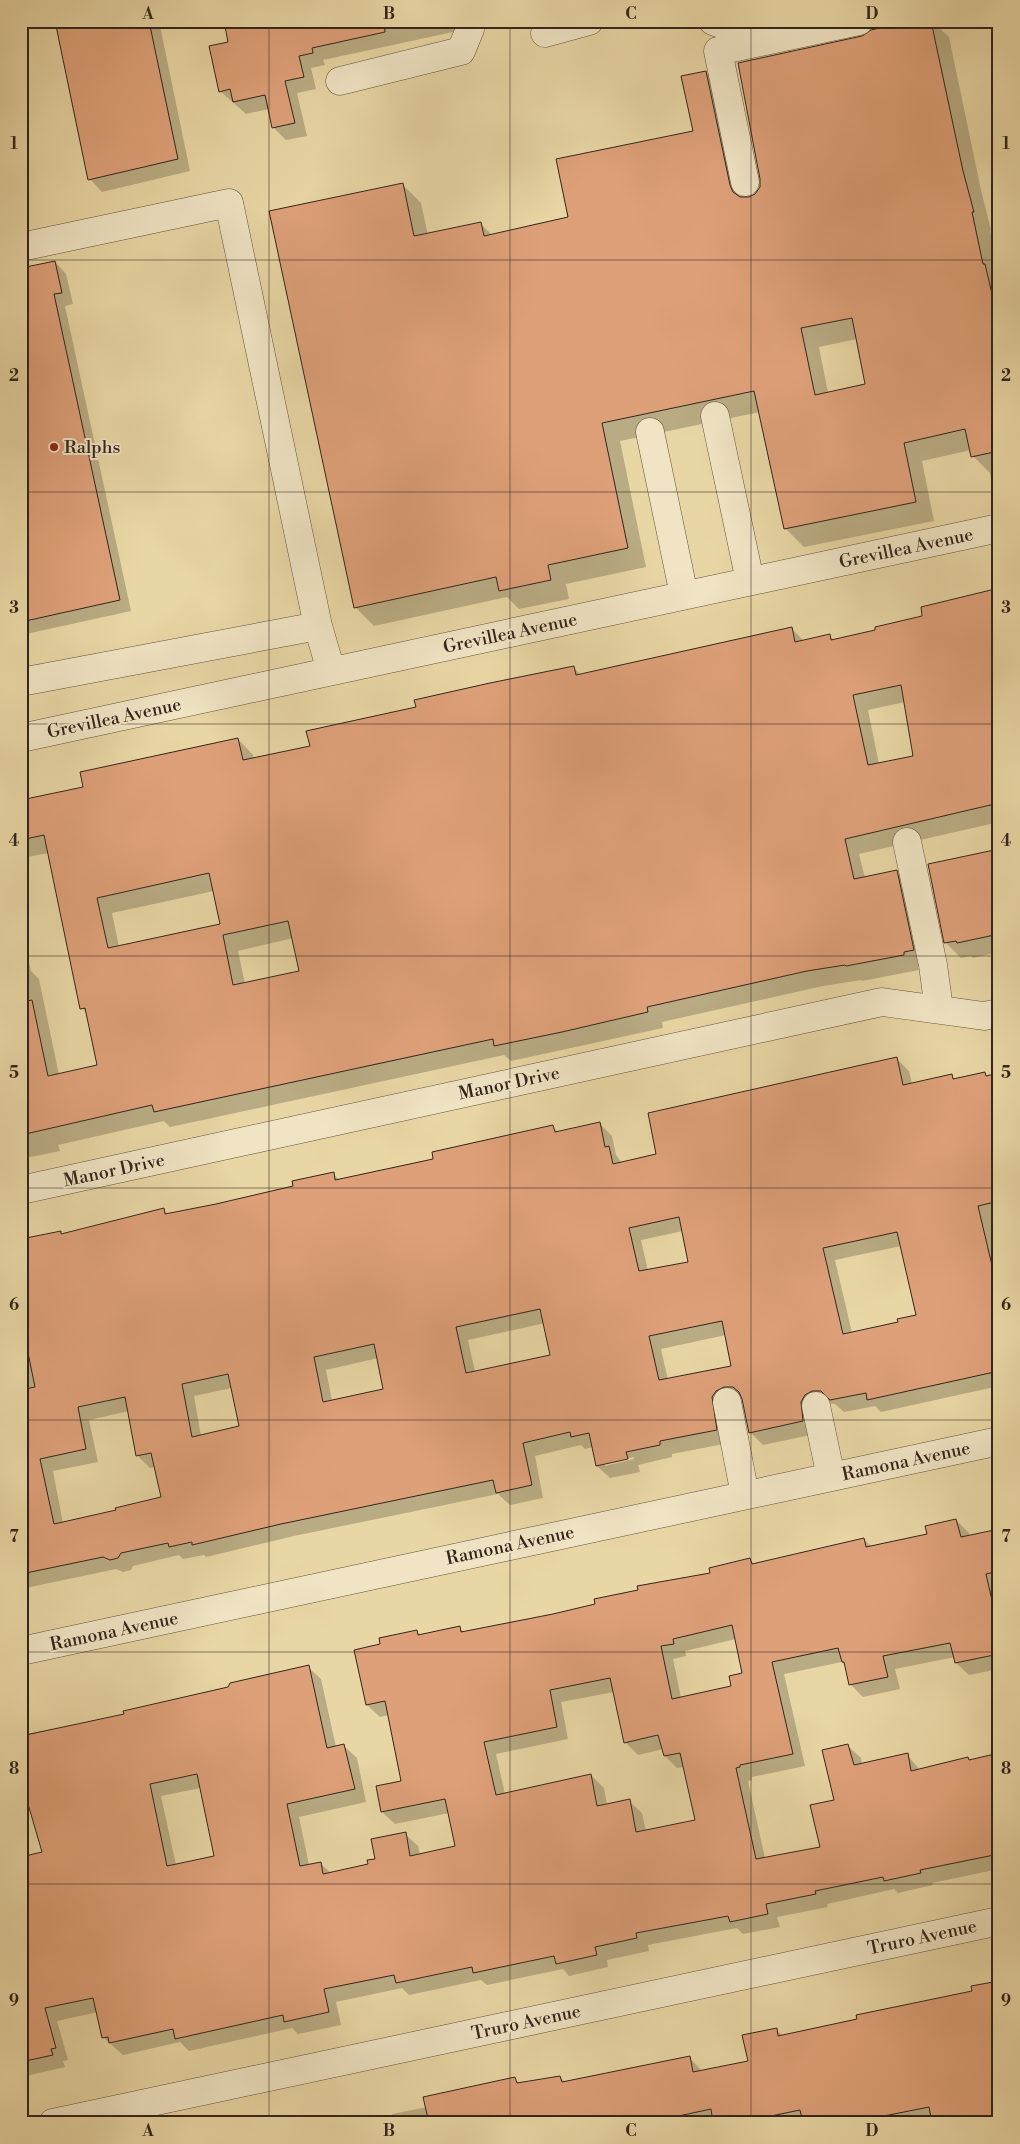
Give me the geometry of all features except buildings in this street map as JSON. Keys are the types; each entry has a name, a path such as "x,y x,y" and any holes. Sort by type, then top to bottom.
{"street":[{"path":"340,82 461,51 470,29 469,21"},
{"path":"545,33 589,21"},
{"path":"713,21 730,27 758,21"},
{"path":"745,182 718,51 859,21"},
{"path":"21,247 229,203 318,626 331,671"},
{"path":"715,416 750,581"},
{"path":"650,432 684,595"},
{"name":"Grevillea Avenue","path":"21,738 999,528"},
{"path":"21,682 318,626"},
{"path":"907,842 933,965 939,1009"},
{"name":"Manor Drive","path":"21,1190 882,1002 984,1016 999,1013"},
{"path":"727,1402 746,1495"},
{"path":"816,1406 831,1477"},
{"name":"Ramona Avenue","path":"21,1651 999,1441"},
{"name":"Truro Avenue","path":"54,2123 999,1921"}],"place":[{"name":"Ralphs","path":"54,447"}]}
